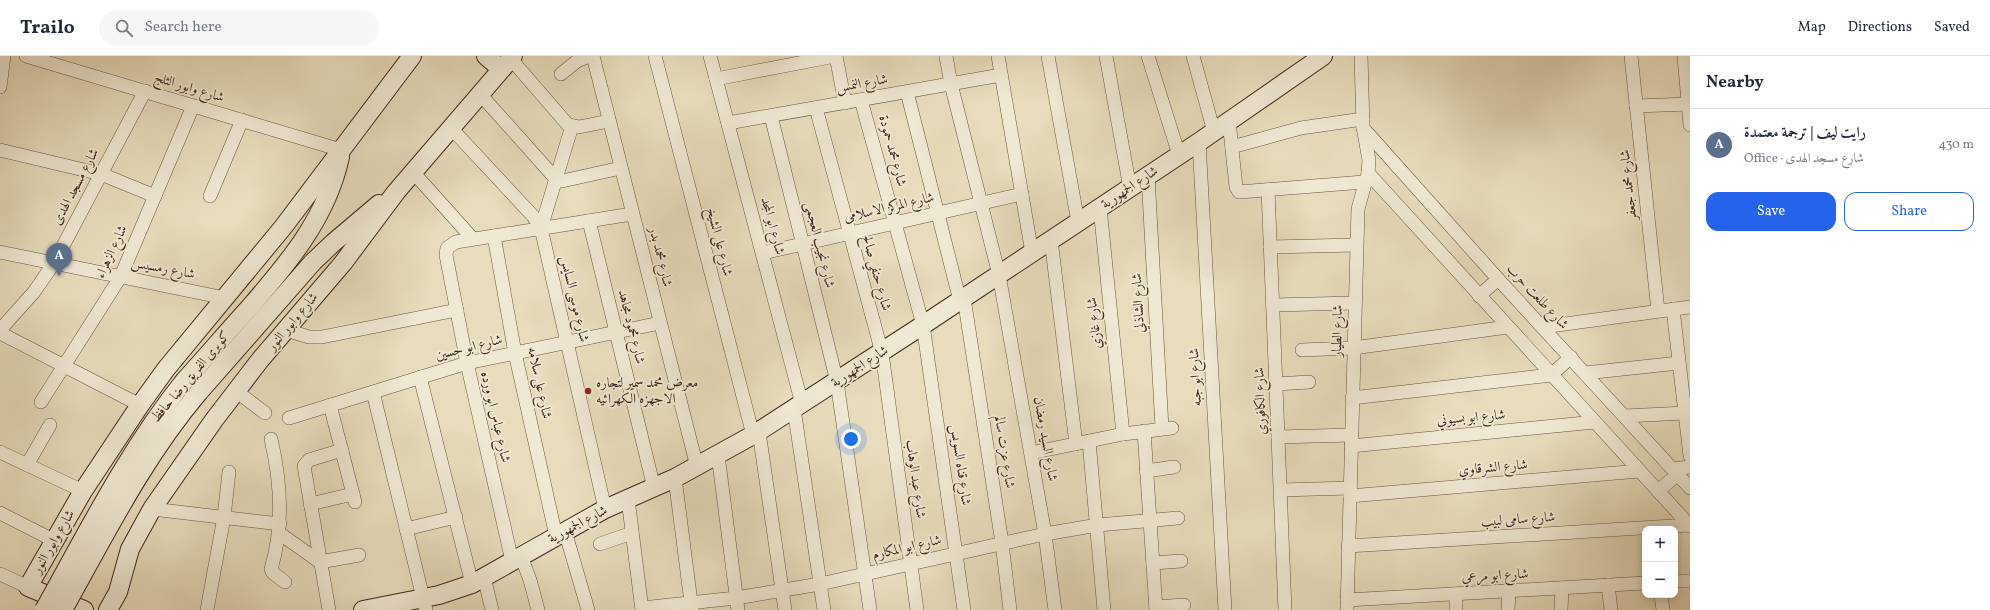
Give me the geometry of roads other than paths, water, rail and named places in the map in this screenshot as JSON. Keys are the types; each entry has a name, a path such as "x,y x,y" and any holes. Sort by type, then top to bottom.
{"street":[{"path":"0,87 4,56"},
{"name":"شارع وابور الثلج","path":"26,56 341,150"},
{"name":"شارع وابور النور","path":"28,587 83,491 140,405 171,364 284,226 412,56"},
{"path":"486,56 508,61 563,119 572,126 579,127 609,121"},
{"path":"561,74 577,61 591,56"},
{"name":"شارع محمد بدر","path":"591,56 697,467"},
{"name":"شارع على الشيخ","path":"655,56 756,434 785,610"},
{"name":"شارع ابو المجد","path":"710,56 763,253 798,407 824,610"},
{"path":"716,79 835,56 845,103"},
{"name":"شارع السيد رمضان","path":"946,56 951,84 999,275 1045,534 1055,610"},
{"path":"998,56 1032,253"},
{"path":"1048,56 1078,222"},
{"path":"1106,56 1130,188"},
{"path":"1148,56 1179,155"},
{"path":"1193,56 1214,132"},
{"name":"شارع الجمهورية","path":"362,610 425,604 478,581 560,533 697,467 756,434 923,326 1214,132 1323,56"},
{"name":"شارع الطيار","path":"1347,605 1356,245 1358,209 1366,178 1369,154 1363,123 1360,56"},
{"name":"شارع محمد جعفر","path":"1631,56 1658,311"},
{"path":"1684,56 1690,124"},
{"name":"شارع وابور النور","path":"108,610 118,592 130,549 152,509 193,449 236,391 343,263 396,192 508,61"},
{"name":"شارع النمس","path":"728,123 1002,75"},
{"name":"شارع مسجد الهدى","path":"0,332 23,306 54,262 145,92"},
{"name":"شارع عزت سالم","path":"907,92 938,214 962,300 1002,542 1010,610"},
{"path":"480,94 556,179 562,181 621,168"},
{"name":"شارع محمد حمودة","path":"862,100 923,326"},
{"path":"1636,106 1689,104"},
{"name":"شارع الزهراء","path":"41,402 121,276 193,106"},
{"name":"شارع حنفي صالح","path":"816,108 882,353"},
{"name":"شارع نجيب العجمى","path":"771,116 837,382 870,610"},
{"path":"210,196 242,120"},
{"path":"1229,121 1236,189 1241,192 1366,178 1480,296 1690,525"},
{"path":"1232,147 1308,126 1363,123"},
{"name":"شارع طلعت حرب","path":"1363,123 1498,279 1690,488"},
{"path":"541,228 572,126"},
{"name":"شارع موسى السايس","path":"451,128 533,216 541,228 605,510"},
{"name":"شارع ابو جبه","path":"1199,142 1225,610"},
{"path":"0,150 101,174 155,196"},
{"name":"كوبرى الفريق رضا حافظ","path":"44,610 126,463 154,420 185,380 282,269 314,225 326,201 336,175 341,150"},
{"path":"413,172 473,239 632,214"},
{"name":"شارع الشاذلي","path":"1144,431 1167,428 1148,176"},
{"name":"شارع الكافوري","path":"1268,190 1285,610"},
{"name":"كوبرى الفريق رضا حافظ","path":"62,610 143,467 168,431 199,392 313,262 353,225 396,192"},
{"name":"شارع المركز الاسلامى","path":"763,253 1022,194"},
{"name":"شارع غازي","path":"1100,208 1123,434"},
{"name":"شارع محمود مجاهد","path":"589,221 654,488"},
{"name":"شارع على سلامه","path":"494,236 516,353 560,533 588,610"},
{"name":"شارع عباس ابو ورده","path":"473,239 452,243 447,248 446,255 466,363 517,559 530,580 538,610"},
{"path":"1051,240 1076,444"},
{"path":"1270,247 1356,245"},
{"name":"شارع رمسيس","path":"0,252 226,298"},
{"path":"1480,296 1498,279"},
{"path":"1273,305 1354,303"},
{"path":"1543,327 1690,307"},
{"path":"1673,309 1690,456"},
{"path":"286,330 309,337 322,337 457,310"},
{"name":"شارع ابو حسين","path":"289,418 466,363 660,323"},
{"name":"شارع قناه السويس","path":"923,326 957,553 964,610"},
{"path":"1302,350 1353,348 1508,327"},
{"path":"0,332 140,405"},
{"name":"شارع عبد الوهاب","path":"882,353 917,610"},
{"path":"1352,398 1551,375 1571,357"},
{"path":"1585,373 1679,363"},
{"path":"420,377 456,517 478,581 492,610"},
{"path":"1276,384 1309,382"},
{"path":"236,391 265,413"},
{"path":"374,392 425,604"},
{"path":"310,504 354,498 330,405"},
{"path":"1625,416 1685,413"},
{"name":"شارع ابو بسيوني","path":"1278,437 1351,441 1595,422"},
{"path":"27,465 50,425"},
{"path":"1031,453 1144,431 1156,609 1184,605"},
{"path":"271,439 279,481 279,528 271,569 273,573 285,582"},
{"path":"1089,441 1098,526 1104,610"},
{"path":"329,610 304,468 309,460 342,450"},
{"path":"0,452 83,491"},
{"path":"718,455 737,604"},
{"path":"1146,471 1174,467"},
{"path":"1658,491 1675,472 1690,467"},
{"name":"شارع الشرقاوي","path":"1281,490 1350,492 1640,471"},
{"path":"207,610 224,517 229,472"},
{"path":"675,478 691,607"},
{"path":"628,500 642,609"},
{"path":"152,509 224,517 279,528 320,562 359,555"},
{"path":"0,513 55,541"},
{"path":"406,529 456,517"},
{"name":"شارع ابو المكارم","path":"642,609 737,604 782,591 910,564 1002,542 1098,526 1178,518"},
{"name":"شارع سامى لبيب","path":"1348,546 1690,525"},
{"path":"600,544 632,533"},
{"path":"1153,563 1181,561"},
{"path":"0,574 84,610"},
{"path":"1678,581 1690,581"},
{"name":"شارع ابو مرعي","path":"1347,605 1401,603 1456,594 1642,583"},
{"path":"1608,585 1611,610"},
{"path":"1561,610 1562,588"},
{"path":"1508,610 1509,591"},
{"path":"1456,594 1456,610"},
{"path":"1661,598 1663,610"}],"place":[{"name":"رايت ليف | ترجمة معتمدة","path":"59,276"},
{"name":"معرض محمد سمير لتجاره الاجهزه الكهرائيه","path":"588,391"}]}
